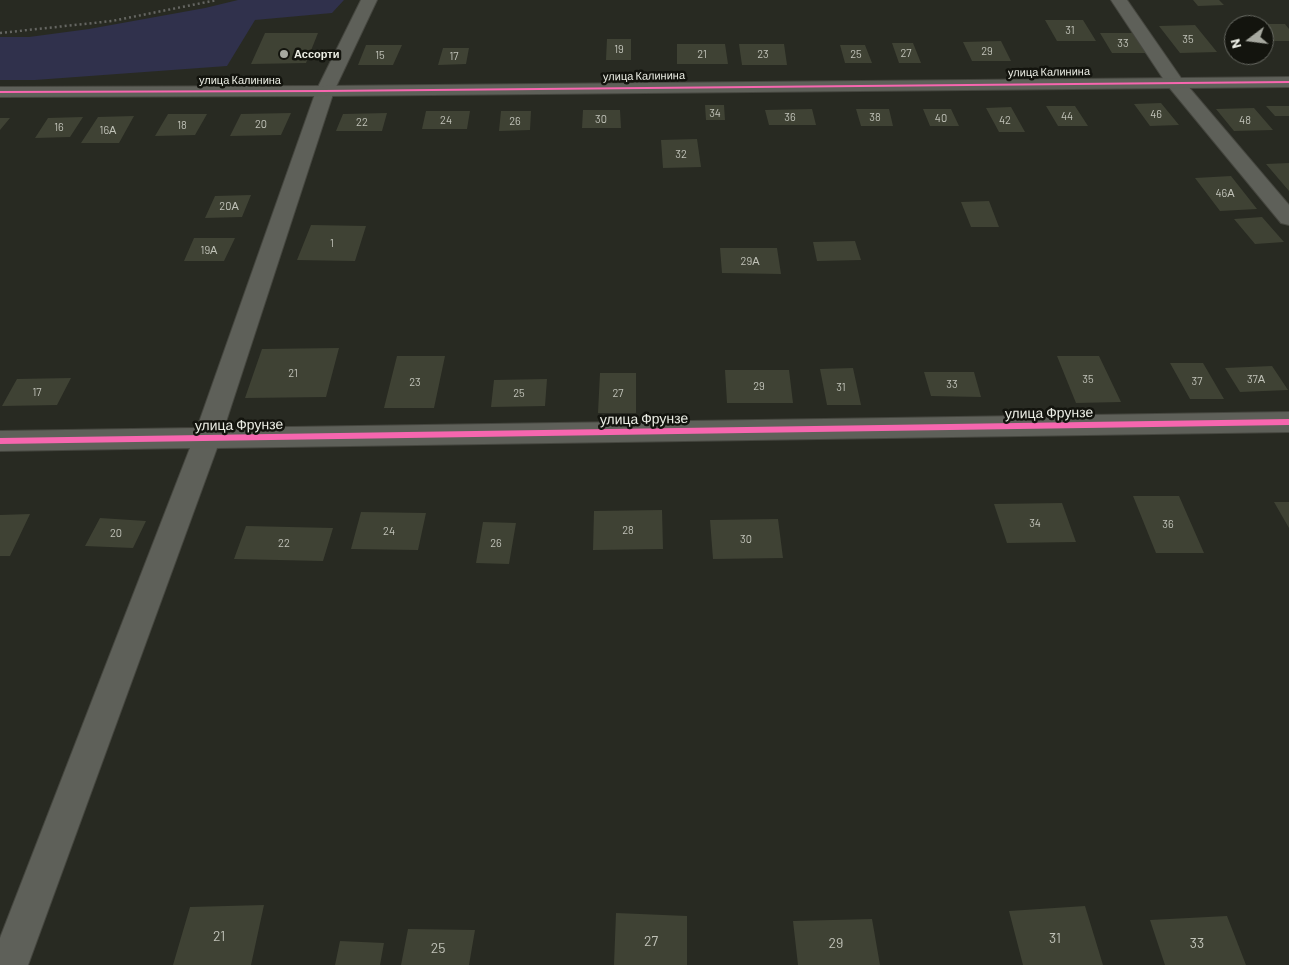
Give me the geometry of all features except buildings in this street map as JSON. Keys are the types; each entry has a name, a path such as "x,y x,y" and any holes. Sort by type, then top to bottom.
{"street":[{"path":"9,965 207,438 325,91 369,0"},
{"path":"1119,0 1174,82 1289,218"},
{"name":"улица Калинина","path":"0,92 325,91 1289,82"},
{"name":"улица Фрунзе","path":"0,440 1289,422"}],"shaded area":[{"path":"238,0 344,0 332,13 255,20 227,66 35,80 0,80 0,37 29,37 89,29 205,8"}],"railway":[{"path":"0,33 112,21 217,0"}],"cycle path":[{"path":"0,92 325,91 1289,82"},
{"path":"0,441 1289,422"}],"place":[{"name":"Ассорти","path":"284,54"}]}
